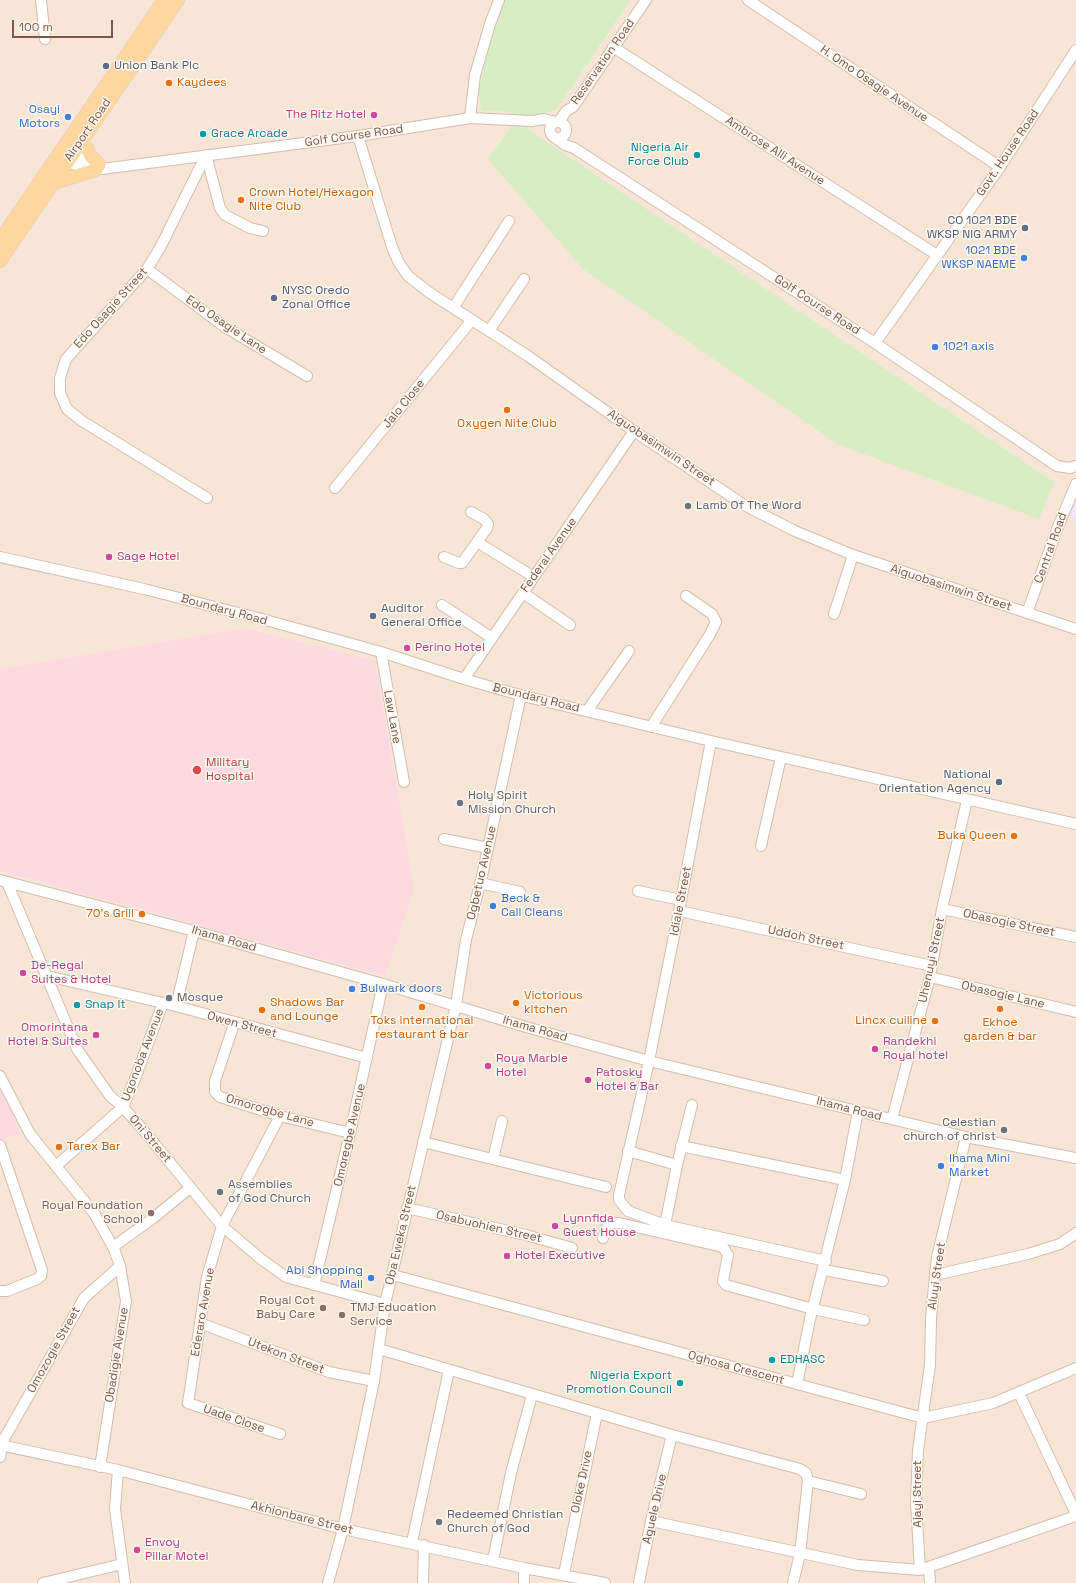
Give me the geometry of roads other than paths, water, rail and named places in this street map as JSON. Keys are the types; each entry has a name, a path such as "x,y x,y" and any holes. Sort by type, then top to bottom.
{"main road":[{"name":"Airport Road","path":"0,240 64,155 164,0"},
{"name":"Airport Road","path":"0,261 54,183 64,155 82,139 178,0"},
{"path":"54,183 100,167 91,156 82,139"}],"street":[{"path":"41,0 45,39"},
{"path":"470,118 475,75 490,24 499,0"},
{"name":"Reservation Road","path":"561,125 566,111 573,107 646,0"},
{"name":"H. Omo Osagie Avenue","path":"748,0 1000,167"},
{"name":"Ambrose Alli Avenue","path":"613,47 937,255"},
{"name":"Govt. House Road","path":"875,343 1000,167 1076,50"},
{"name":"Golf Course Road","path":"64,155 100,167 358,136 470,118 532,121 539,128 553,135 565,145 574,148 875,343 1057,466 1073,467"},
{"path":"532,121 544,119 561,125 571,138 574,148"},
{"path":"551,125 561,125 563,135 553,135 551,125"},
{"name":"Aiguobasimwin Street","path":"358,136 392,248 399,263 408,276 454,308 528,356 634,431 744,505 795,531 853,555 1076,629"},
{"path":"206,155 220,208 225,215 250,228 263,231"},
{"name":"Edo Osagie Street","path":"206,155 160,248 147,269 66,359 60,378 60,393 67,409 82,421 207,498"},
{"path":"454,308 509,221"},
{"name":"Edo Osagie Lane","path":"147,269 225,327 307,376"},
{"path":"490,331 524,279"},
{"name":"Jalo Close","path":"335,488 472,320"},
{"name":"Federal Avenue","path":"464,679 634,431"},
{"path":"1073,467 1076,485"},
{"name":"Central Road","path":"1027,613 1057,529 1076,485"},
{"path":"444,557 462,563 487,528 488,524 484,519 471,512"},
{"path":"478,542 534,577"},
{"path":"834,614 853,555"},
{"name":"Boundary Road","path":"0,556 144,589 381,652 464,679 521,695 711,741 1076,824"},
{"path":"523,593 570,625"},
{"path":"651,727 709,636 716,622 712,614 686,596"},
{"path":"442,605 492,638"},
{"path":"586,711 629,651"},
{"name":"Law Lane","path":"381,652 404,782"},
{"name":"Ogbetuo Avenue","path":"456,1005 466,940 488,848 521,695"},
{"name":"Idiale Street","path":"711,741 649,1061 628,1151 619,1200 628,1211 665,1225 883,1281"},
{"path":"761,846 781,757"},
{"name":"Uhenuyi Street","path":"892,1119 930,978 942,909 967,800"},
{"path":"444,839 488,848"},
{"name":"Ihama Road","path":"4,881 194,930 456,1005 526,1027 649,1061 966,1137 1076,1158"},
{"name":"Oni Street","path":"4,881 47,976 77,1049 110,1096 123,1107 222,1226 261,1259 286,1277 385,1304"},
{"path":"480,883 520,892"},
{"name":"Uddoh Street","path":"638,891 680,906 932,966"},
{"name":"Obasogie Street","path":"942,909 1076,937"},
{"path":"176,1006 194,930"},
{"name":"Owen Street","path":"47,976 176,1006 234,1024 367,1058"},
{"name":"Obasogie Lane","path":"930,978 1076,1012"},
{"name":"Omoregbe Avenue","path":"314,1285 383,984"},
{"name":"Ugonoba Avenue","path":"123,1107 163,1003"},
{"name":"Oba Eweka Street","path":"328,1583 343,1529 374,1381 385,1304 456,1005"},
{"name":"Omorogbe Lane","path":"234,1024 215,1081 215,1092 220,1097 280,1116 350,1133"},
{"name":"Obadigie Avenue","path":"0,1076 30,1134 94,1213 113,1247 120,1266 126,1301 100,1467"},
{"path":"665,1225 681,1146 692,1105"},
{"path":"56,1166 123,1107"},
{"path":"797,1384 813,1309 825,1266 845,1180 858,1111"},
{"name":"Ederaro Avenue","path":"188,1403 207,1277 222,1226 280,1116"},
{"path":"493,1159 502,1121"},
{"name":"Aluyi Street","path":"923,1418 930,1365 931,1318 937,1257 966,1137"},
{"path":"423,1142 606,1187"},
{"path":"0,1145 42,1270 41,1276 37,1280 7,1291 0,1291"},
{"path":"681,1146 845,1180"},
{"path":"628,1151 677,1165"},
{"path":"113,1247 152,1219 190,1188"},
{"name":"Osabuohien Street","path":"407,1208 526,1235 572,1248"},
{"path":"603,1238 607,1227 612,1223 618,1223 724,1247 728,1256 723,1280 726,1285 813,1309 864,1320"},
{"path":"935,1275 1028,1254 1060,1244 1076,1233"},
{"name":"Omozogie Street","path":"0,1457 1,1445 4,1439 84,1298 120,1266"},
{"name":"Oghosa Crescent","path":"393,1275 923,1418 993,1403 1076,1368"},
{"name":"Utekon Street","path":"200,1323 329,1372 374,1381"},
{"path":"379,1350 672,1435 800,1469 806,1473 808,1481 800,1554 793,1583"},
{"path":"412,1542 449,1370"},
{"path":"651,1522 858,1565 924,1569 1076,1515 1019,1393"},
{"path":"493,1560 511,1473 532,1395"},
{"name":"Uade Close","path":"188,1403 280,1434"},
{"name":"Oloke Drive","path":"564,1574 597,1413"},
{"name":"Ajayi Street","path":"923,1418 918,1450 916,1503 924,1569 930,1583"},
{"name":"Aguele Drive","path":"639,1583 651,1522 672,1435"},
{"name":"Akhionbare Street","path":"1,1445 118,1470 146,1479 343,1529 412,1542 524,1568 564,1574 602,1583"},
{"path":"118,1470 115,1509 125,1583"},
{"path":"808,1481 861,1494"},
{"path":"423,1583 424,1545"},
{"path":"43,1583 122,1564"},
{"path":"524,1568 524,1583"}],"place":[{"name":"Union Bank Plc","path":"106,66"},
{"name":"Kaydees","path":"169,83"},
{"name":"The Ritz Hotel","path":"374,115"},
{"name":"Osayi Motors","path":"68,117"},
{"name":"Grace Arcade","path":"203,134"},
{"name":"Nigeria Air Force Club","path":"697,155"},
{"name":"Crown Hotel/Hexagon Nite Club","path":"241,200"},
{"name":"CO 1021 BDE WKSP NIG ARMY","path":"1025,228"},
{"name":"1021 BDE WKSP NAEME","path":"1024,258"},
{"name":"NYSC Oredo Zonal Office","path":"274,298"},
{"name":"1021 axis","path":"935,347"},
{"name":"Oxygen Nite Club","path":"507,410"},
{"name":"Lamb Of The Word","path":"688,506"},
{"name":"Sage Hotel","path":"109,557"},
{"name":"Auditor General Office","path":"373,616"},
{"name":"Perino Hotel","path":"407,648"},
{"name":"Military Hospital","path":"197,770"},
{"name":"National Orientation Agency","path":"999,782"},
{"name":"Holy Spirit Mission Church","path":"460,803"},
{"name":"Buka Queen","path":"1014,836"},
{"name":"Beck & Call Cleans","path":"493,906"},
{"name":"70's Grill","path":"142,914"},
{"name":"De-Regal Suites & Hotel","path":"23,973"},
{"name":"Bulwark doors","path":"352,989"},
{"name":"Mosque","path":"169,998"},
{"name":"Victorious kitchen","path":"516,1003"},
{"name":"Snap It","path":"77,1005"},
{"name":"Toks international restaurant & bar","path":"422,1007"},
{"name":"Ekhoe garden & bar","path":"1000,1009"},
{"name":"Shadows Bar and Lounge","path":"262,1010"},
{"name":"Lincx cuiline","path":"935,1021"},
{"name":"Omorintana Hotel & Suites","path":"96,1035"},
{"name":"Randekhi Royal hotel","path":"875,1049"},
{"name":"Roya Marble Hotel","path":"488,1066"},
{"name":"Patosky Hotel & Bar","path":"588,1080"},
{"name":"Celestian church of christ","path":"1004,1130"},
{"name":"Tarex Bar","path":"59,1147"},
{"name":"Ihama Mini Market","path":"941,1166"},
{"name":"Assemblies of God Church","path":"220,1192"},
{"name":"Royal Foundation School","path":"151,1213"},
{"name":"Lynnfida Guest House","path":"555,1226"},
{"name":"Hotel Executive","path":"507,1256"},
{"name":"Abi Shopping Mall","path":"371,1278"},
{"name":"Royal Cot Baby Care","path":"323,1308"},
{"name":"TMJ Education Service","path":"342,1315"},
{"name":"EDHASC","path":"772,1360"},
{"name":"Nigeria Export Promotion Council","path":"680,1383"},
{"name":"Redeemed Christian Church of God","path":"439,1522"},
{"name":"Envoy Pillar Motel","path":"137,1550"}]}
